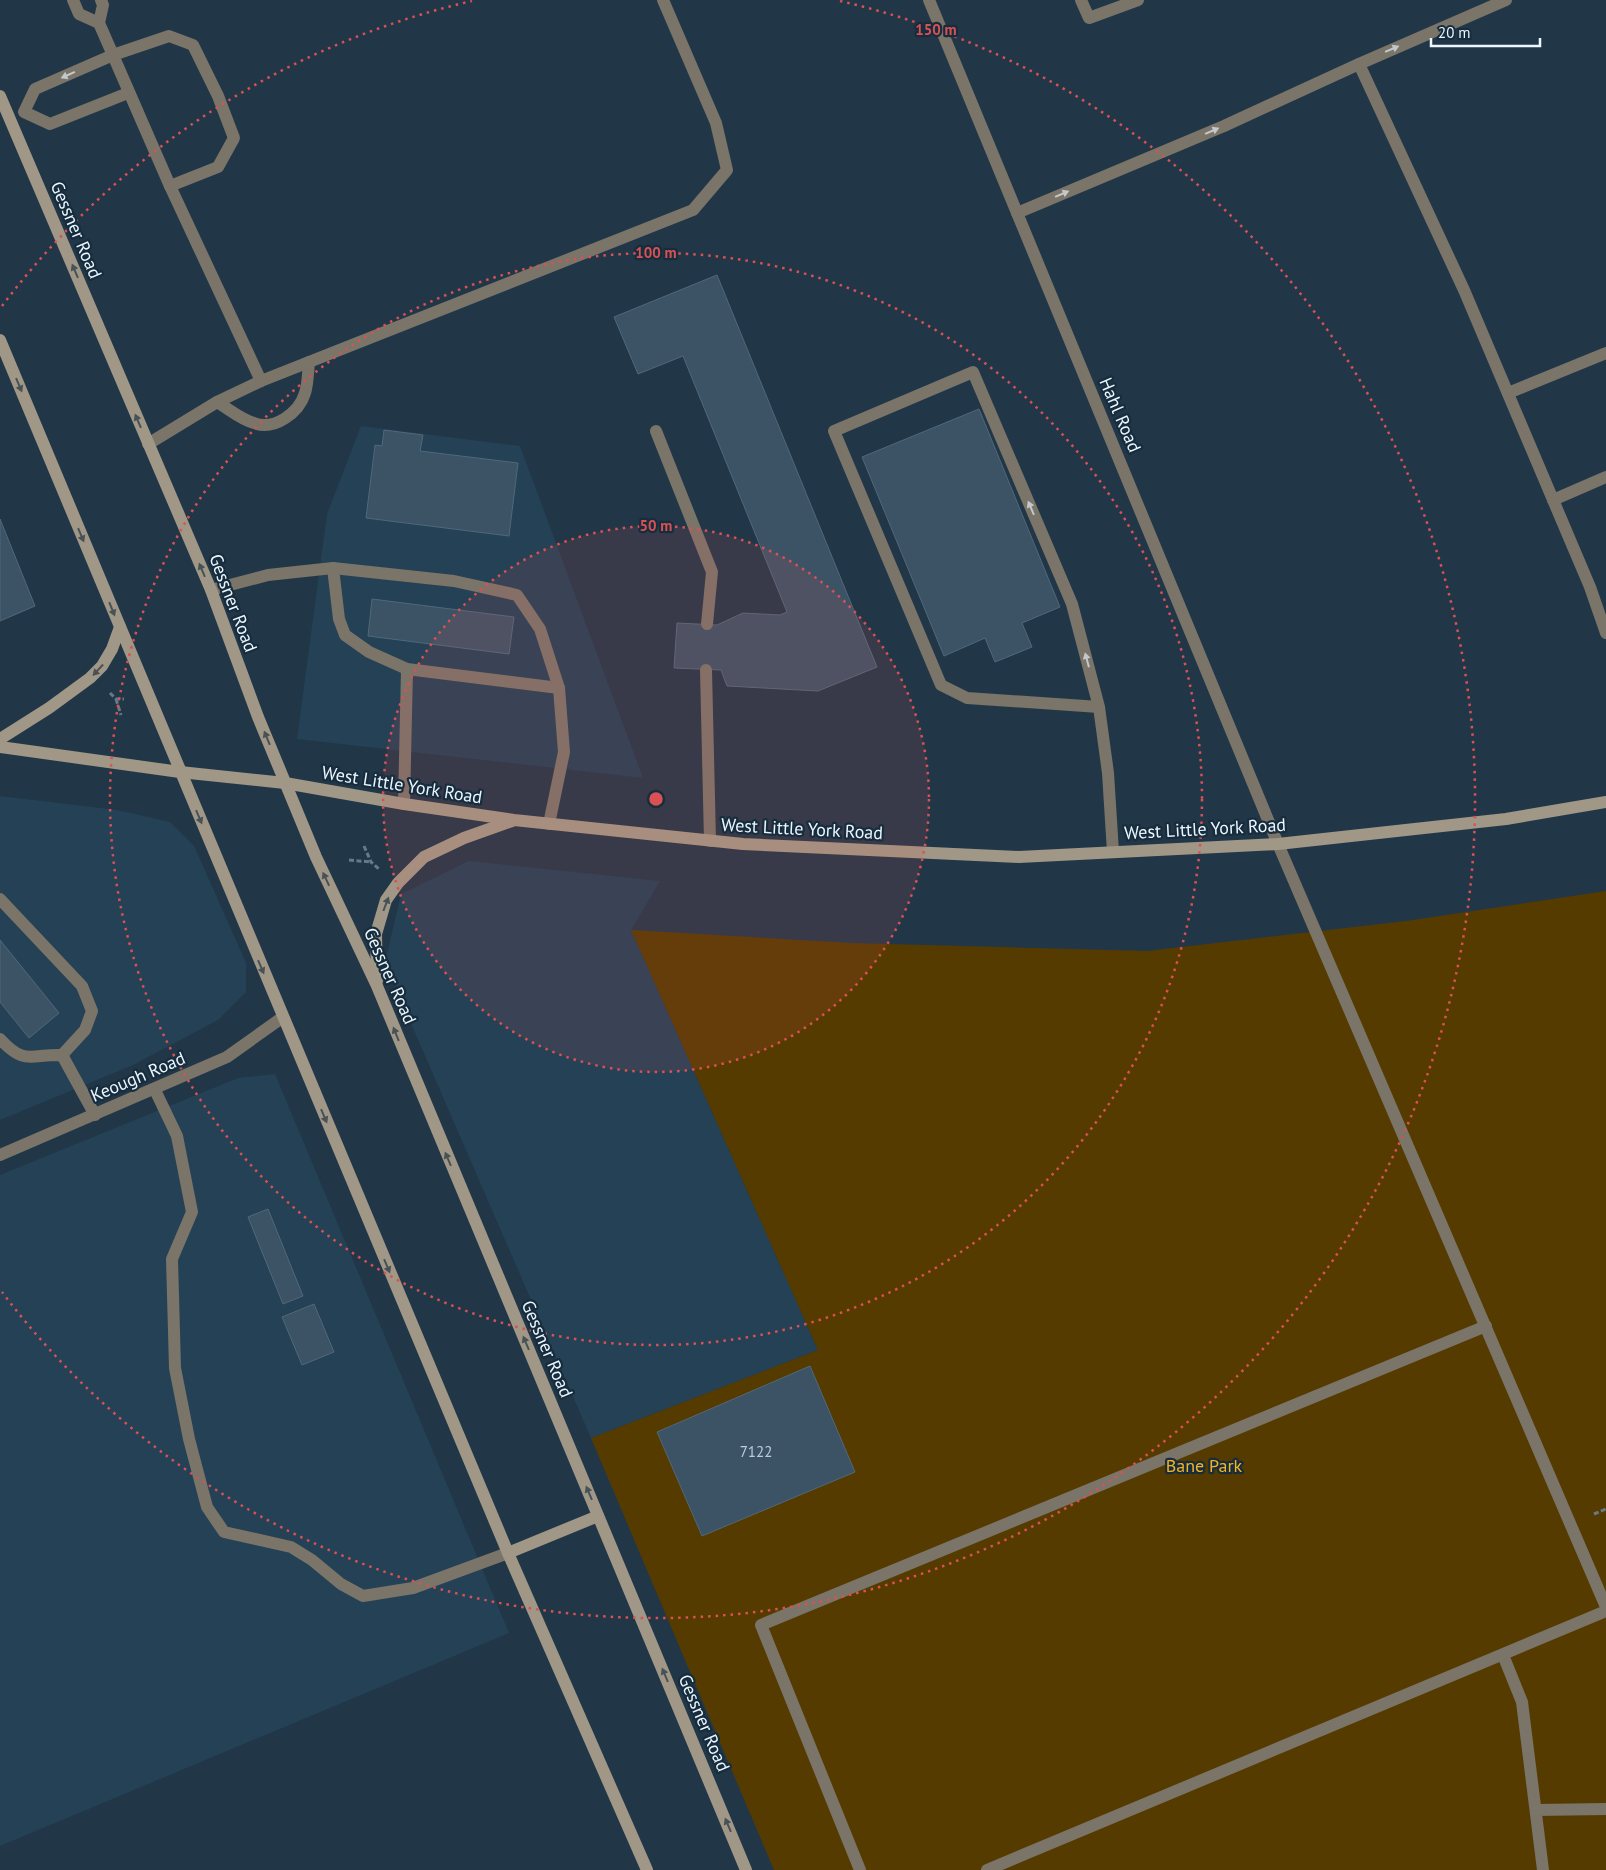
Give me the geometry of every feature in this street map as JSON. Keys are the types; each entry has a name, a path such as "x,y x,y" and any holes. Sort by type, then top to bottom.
{"main road":[{"name":"Gessner Road","path":"0,96 5,120 211,590 258,717 285,783 316,857 377,986 746,1870"},
{"path":"0,340 508,1553 646,1870"},
{"path":"0,740 90,678 102,666 112,649 120,627"},
{"name":"West Little York Road","path":"0,747 180,772 285,783 404,804 549,824 743,844 1019,857 1278,844 1506,819 1606,802"},
{"path":"377,986 376,934 386,900 398,883 424,857 464,838 514,820"},
{"path":"508,1553 598,1516"}],"street":[{"path":"73,0 79,14 98,23 170,186 261,382"},
{"path":"98,23 103,4 101,0"},
{"path":"148,444 217,402 261,382 693,210 728,170 716,123 663,0"},
{"name":"Hahl Road","path":"929,0 1278,844 1606,1607"},
{"path":"1081,0 1089,18 1138,0"},
{"path":"1017,213 1224,126 1359,64 1506,0"},
{"path":"5,120 24,112 35,89 113,55 169,36 193,45 218,96 234,138 218,167 170,186"},
{"path":"1359,64 1464,290 1553,500 1600,597 1606,632"},
{"path":"24,112 50,124 128,93"},
{"path":"1508,393 1606,353"},
{"path":"217,402 242,418 256,424 275,423 293,413 305,394 309,362"},
{"path":"1099,707 967,698 941,685 834,431 972,372 1072,604 1099,707 1108,773 1113,852"},
{"path":"656,431 712,572 707,624"},
{"path":"1553,500 1606,477"},
{"path":"333,568 338,620 345,635 369,652 407,669 560,688"},
{"path":"211,590 268,575 333,568 454,581 517,595 540,630 560,688 564,752 549,824"},
{"path":"404,804 407,669"},
{"path":"706,670 710,841"},
{"path":"0,899 82,986 92,1011 85,1030 62,1055"},
{"name":"Keough Road","path":"0,1156 227,1057 283,1017"},
{"path":"0,1039 12,1052 29,1058 48,1054 62,1055"},
{"path":"62,1055 96,1114"},
{"path":"155,1090 177,1136 192,1212 172,1259 175,1368 189,1439 207,1507 224,1532 290,1547 312,1560 341,1584 363,1596 414,1588 508,1553"},
{"path":"860,1870 762,1625 1486,1326"},
{"path":"988,1870 1606,1611"},
{"path":"1503,1655 1522,1702 1543,1870"},
{"path":"1536,1810 1606,1809"}],"path":[{"path":"106,689 116,699 121,715"},
{"path":"116,699 125,699"},
{"path":"364,846 371,862 381,871"},
{"path":"349,860 371,862"}],"shaded area":[{"path":"361,426 520,446 643,778 297,739 327,514"},
{"path":"0,796 117,810 170,822 194,846 246,963 246,992 218,1020 133,1065 0,1120"},
{"path":"469,861 660,881 631,930 818,1350 591,1438 410,1021 386,958 401,894"},
{"path":"275,1074 509,1633 0,1846 0,1175 238,1078"}],"green space":[{"name":"Bane Park","path":"1606,891 1606,1870 774,1870 591,1438 818,1350 631,930 851,943 1147,951 1406,921"}],"building":[{"path":"717,275 877,667 818,691 727,686 721,670 674,668 677,623 717,625 743,613 780,615 787,612 683,356 638,374 614,317"},
{"path":"979,409 1060,607 1022,623 1032,647 995,662 985,638 944,656 862,457"},
{"path":"384,430 423,435 420,451 518,463 509,536 366,518 375,445 382,446"},
{"path":"0,519 35,606 0,621"},
{"path":"372,599 514,617 509,654 368,636"},
{"path":"0,940 59,1013 29,1038 0,1002"},
{"path":"268,1209 303,1296 283,1304 248,1217"},
{"path":"314,1304 334,1352 302,1365 282,1317"},
{"path":"810,1366 855,1472 702,1536 657,1432"}]}
